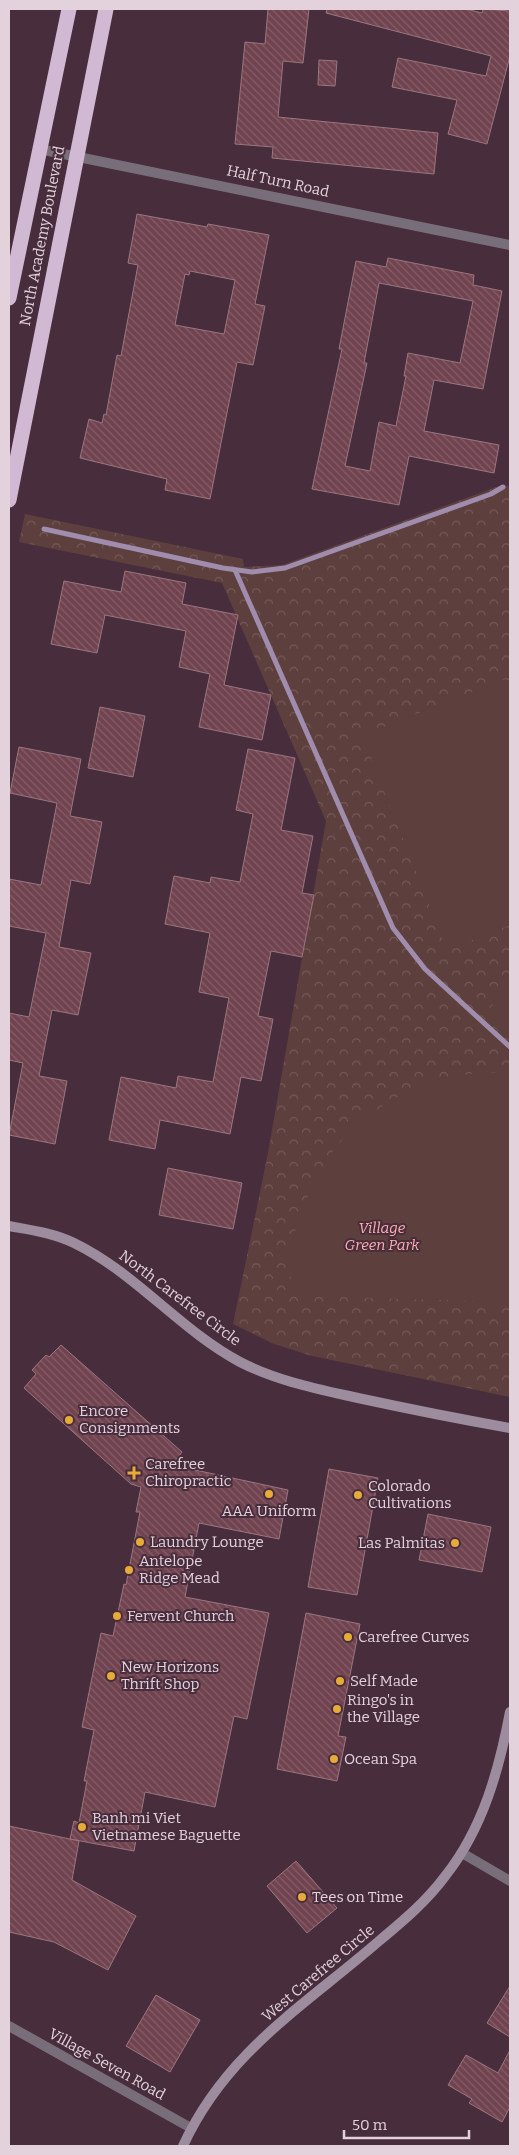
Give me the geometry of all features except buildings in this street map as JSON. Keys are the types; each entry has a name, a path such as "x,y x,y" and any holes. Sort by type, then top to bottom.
{"highway":[{"name":"North Academy Boulevard","path":"9,298 10,280 69,9"},
{"name":"North Academy Boulevard","path":"9,500 106,9"}],"main road":[{"name":"North Carefree Circle","path":"9,1226 47,1234 72,1242 96,1254 118,1269 224,1353 265,1373 317,1389 510,1428"},
{"name":"West Carefree Circle","path":"183,2146 191,2128 210,2097 251,2049 407,1917 428,1897 462,1852 484,1809 493,1783 503,1749 510,1712"}],"street":[{"name":"Half Turn Road","path":"39,148 510,244"},
{"path":"462,1852 510,1881"},
{"name":"Village Seven Road","path":"9,2026 191,2128"}],"green space":[{"name":"Village Green Park","path":"502,485 510,486 510,1397 312,1356 274,1344 233,1324 268,1153 326,821 222,583 19,542 25,514 243,559 244,567 282,565"},
{"path":"506,679 510,689 510,925 447,950 362,735"},
{"path":"510,986 510,1041 483,1016"},
{"path":"504,1072 510,1078 510,1300 508,1302 306,1296 291,1278 289,1272 291,1246 316,1178 325,1162 348,1134 377,1110 422,1084 459,1075"}],"waterway":[{"path":"44,529 223,568 252,572 285,568 491,494 503,487"},
{"path":"235,570 393,928 425,969 510,1047"}],"place":[{"name":"Encore Consignments","path":"69,1420"},
{"name":"Carefree Chiropractic","path":"134,1473"},
{"name":"AAA Uniform","path":"269,1494"},
{"name":"Colorado Cultivations","path":"358,1495"},
{"name":"Laundry Lounge","path":"140,1542"},
{"name":"Las Palmitas","path":"455,1543"},
{"name":"Antelope Ridge Mead","path":"129,1570"},
{"name":"Fervent Church","path":"117,1616"},
{"name":"Carefree Curves","path":"348,1637"},
{"name":"New Horizons Thrift Shop","path":"111,1676"},
{"name":"Self Made","path":"340,1681"},
{"name":"Ringo's in the Village","path":"337,1709"},
{"name":"Ocean Spa","path":"334,1759"},
{"name":"Banh mi Viet Vietnamese Baguette","path":"82,1827"},
{"name":"Tees on Time","path":"302,1897"}]}
